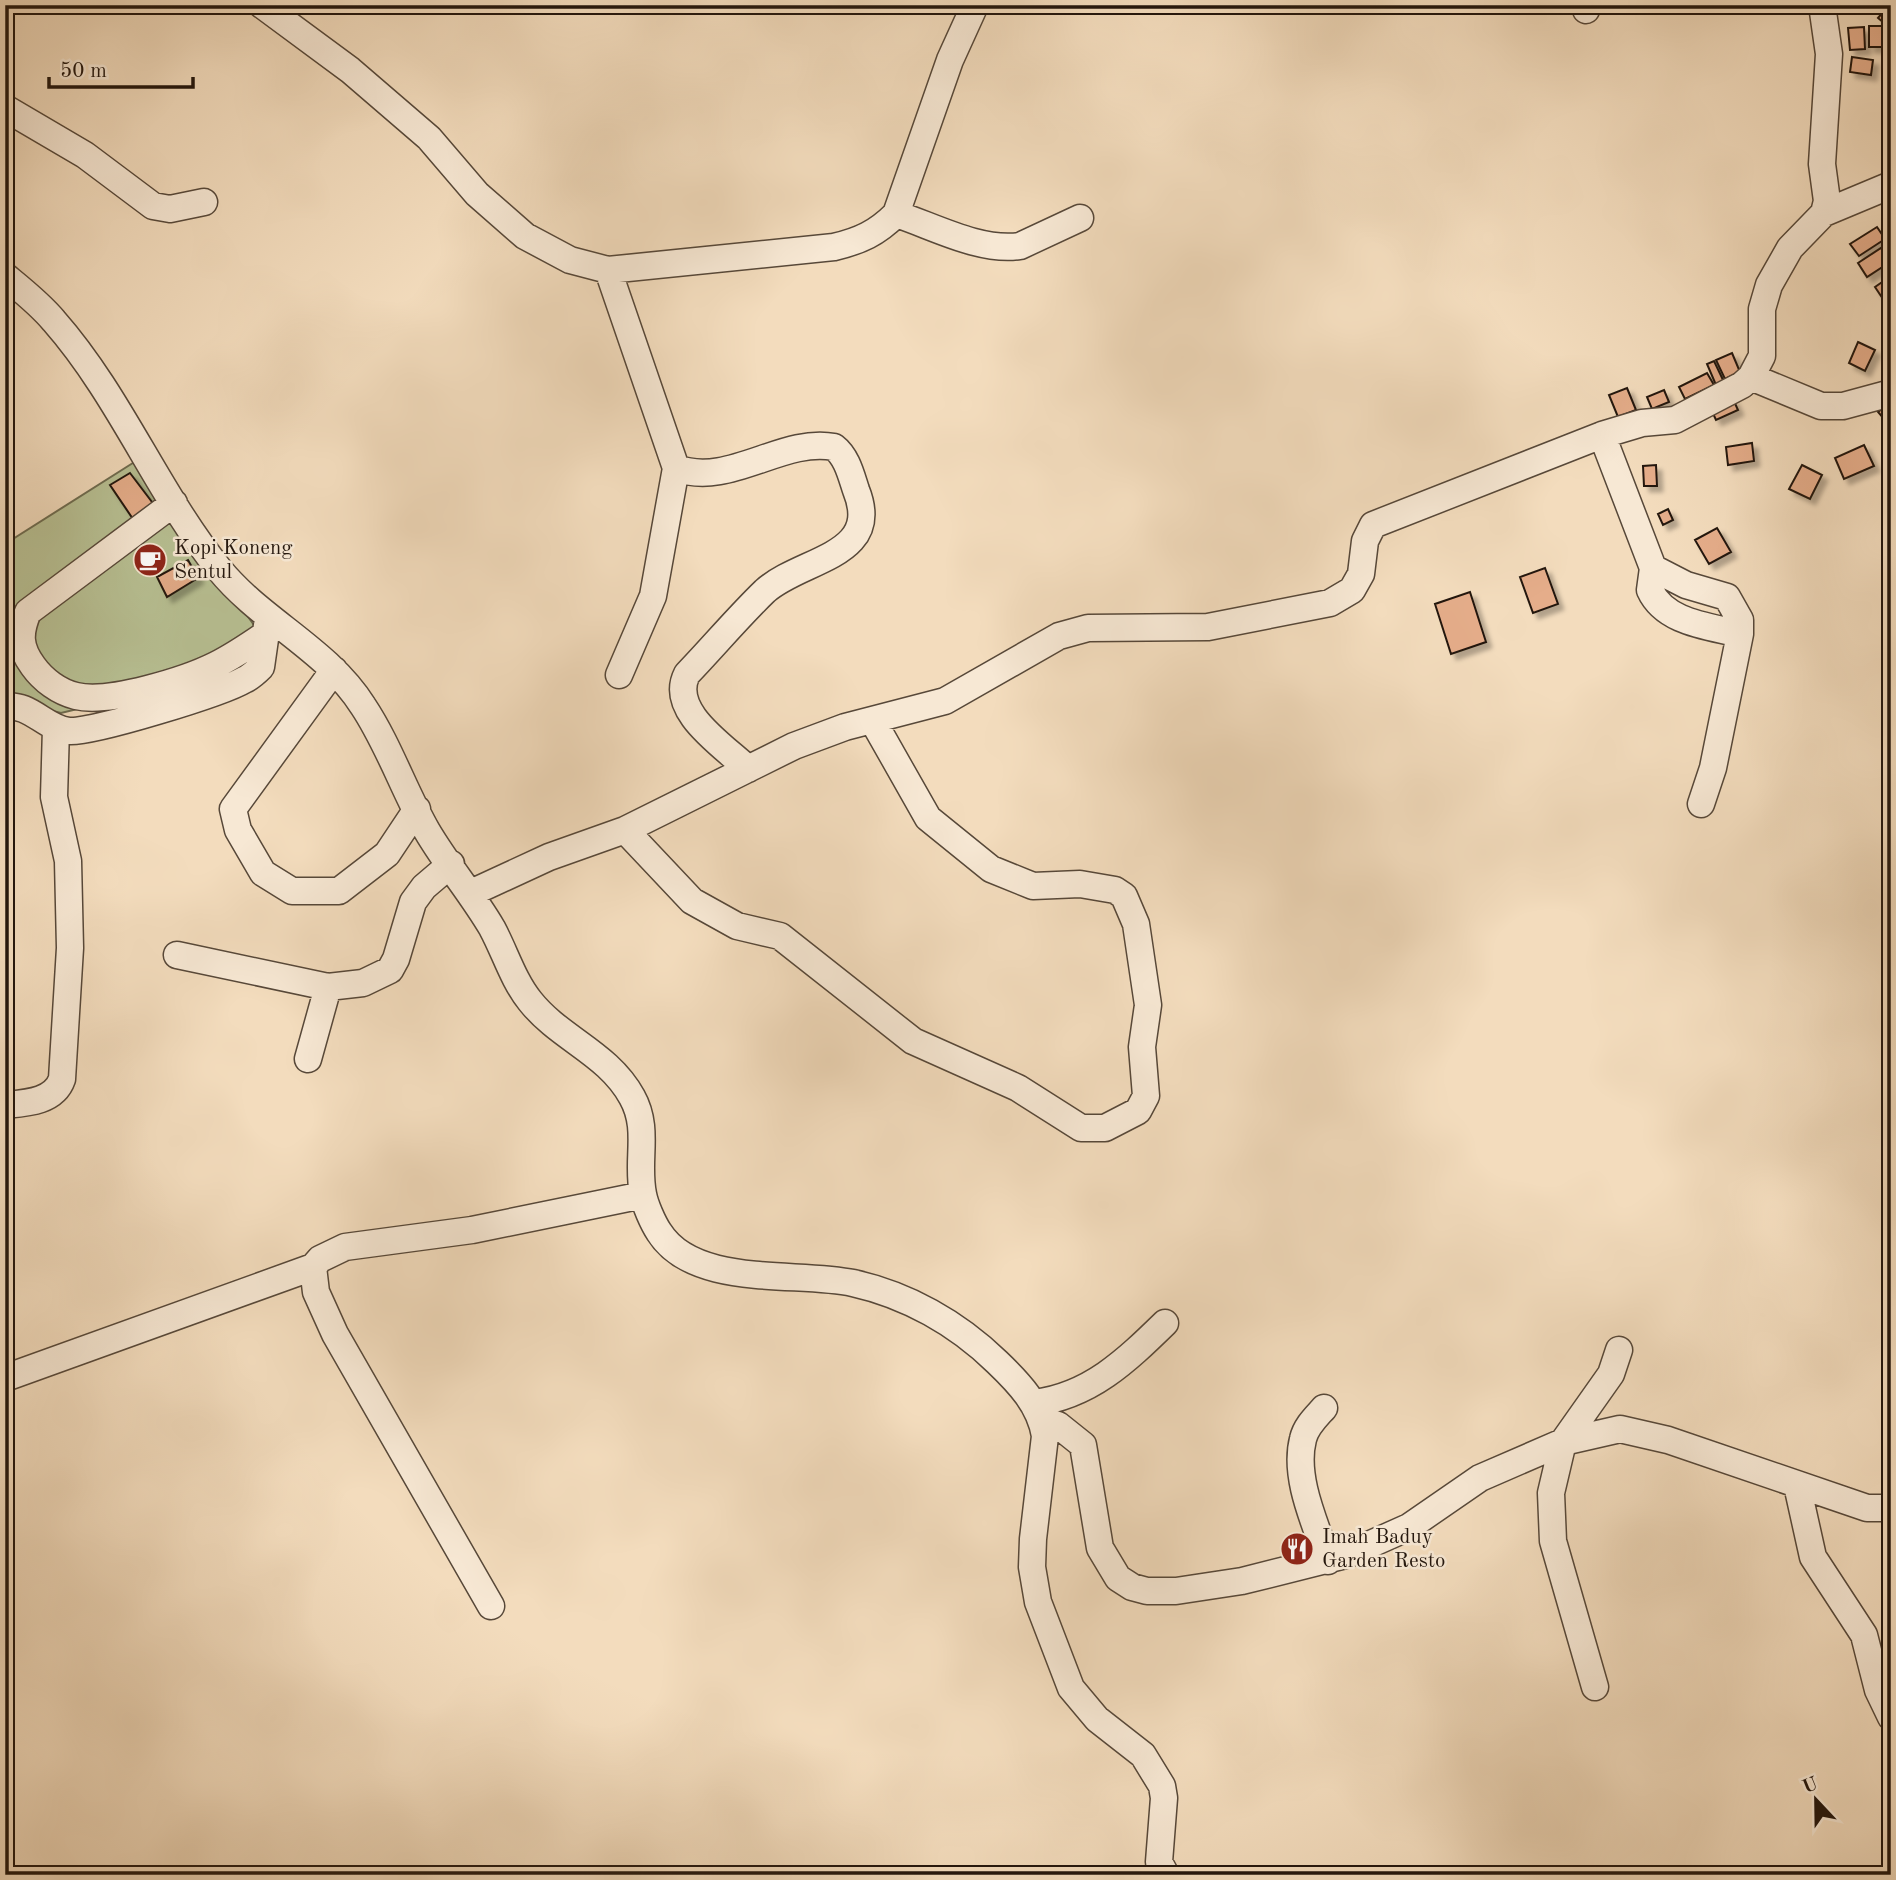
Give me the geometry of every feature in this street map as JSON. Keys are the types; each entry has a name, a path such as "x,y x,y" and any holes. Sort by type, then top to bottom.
{"street":[{"path":"262,5 350,70 429,138 477,194 525,236 570,261 608,270 834,247 861,241 880,230 896,214 950,60 975,5"},
{"path":"1822,5 1829,54 1822,164 1827,189 1824,213"},
{"path":"5,108 85,155 153,206 170,209 204,202"},
{"path":"471,893 549,857 625,830 794,746 845,727 945,701 972,688 1035,647 1088,628 1208,627 1330,603 1352,590 1361,575 1365,541 1373,526 1602,435 1642,423 1675,420 1742,385 1751,377 1762,356 1762,309 1769,285 1790,248 1824,213 1891,185"},
{"path":"896,214 973,240 1009,247 1020,246 1080,218"},
{"path":"608,270 676,468 667,504 653,596 619,675"},
{"path":"5,276 53,319 85,360 174,503 223,574 267,625 334,670 364,706 416,809 471,893 529,1000 603,1059 634,1100 643,1129 643,1195 659,1233 691,1262 712,1268 851,1283 902,1298 935,1315 987,1352 1015,1379 1038,1412 1083,1445 1100,1548 1118,1578 1132,1587 1176,1591 1291,1572 1328,1561 1409,1527 1480,1478 1563,1442 1592,1434 1630,1429 1867,1508 1891,1508"},
{"path":"1751,377 1821,407 1832,408 1891,393"},
{"path":"1602,435 1653,568 1686,586 1727,597 1740,620 1740,634 1713,768 1701,804"},
{"path":"676,468 687,472 712,473 813,446 834,447 844,458 863,506 863,522 845,547 766,591 687,674 682,683 683,699 695,718 748,769"},
{"path":"174,503 28,612 20,631 23,653 43,679 76,696 110,696 172,681 215,666 267,625"},
{"path":"5,707 22,708 56,728 68,731 99,727 245,680 261,667 267,625"},
{"path":"334,670 233,809 238,830 251,855 264,873 292,891 339,891 387,854 416,809"},
{"path":"625,830 692,901 737,926 780,936 913,1041 1018,1088 1081,1128 1105,1128 1138,1111 1146,1096 1142,1047 1148,1005 1136,924 1124,896 1115,890 1080,884 1033,886 991,869 961,848 928,818 873,721"},
{"path":"5,1105 44,1097 56,1089 62,1079 70,948 68,861 54,797 56,728"},
{"path":"177,955 328,987 363,983 390,970 396,959 413,902 424,887 451,864"},
{"path":"308,1059 328,987"},
{"path":"5,1378 313,1267 320,1259 345,1247 472,1230 643,1195"},
{"path":"313,1267 316,1292 335,1334 491,1606"},
{"path":"1038,1412 1111,1374 1165,1323"},
{"path":"1595,1687 1551,1525 1551,1493 1563,1442 1611,1374 1619,1350"},
{"path":"1324,1408 1309,1424 1300,1455 1306,1493 1328,1561"},
{"path":"1038,1412 1044,1465 1036,1510 1032,1567 1038,1602 1071,1688 1097,1719 1143,1755 1162,1786 1164,1798 1160,1862 1166,1875"},
{"path":"1797,1485 1813,1557 1864,1635 1878,1690 1891,1717"}],"green space":[{"path":"136,461 259,632 257,659 214,676 61,713 5,699 5,544"}],"building":[{"path":"1889,5 1891,7 1891,29 1878,18"},
{"path":"1869,26 1883,26 1883,47 1869,47"},
{"path":"1864,27 1865,49 1850,50 1848,28"},
{"path":"1852,57 1873,60 1871,75 1850,72"},
{"path":"1877,227 1885,239 1859,256 1850,244"},
{"path":"1881,248 1890,262 1867,277 1858,263"},
{"path":"1891,276 1891,303 1887,305 1875,287"},
{"path":"1858,342 1875,350 1865,371 1849,363"},
{"path":"1732,353 1740,372 1725,379 1716,360"},
{"path":"1714,361 1724,382 1716,385 1707,364"},
{"path":"1707,373 1714,385 1685,399 1679,387"},
{"path":"1627,388 1636,410 1618,417 1609,395"},
{"path":"1664,390 1669,402 1652,409 1647,397"},
{"path":"1733,399 1738,410 1716,420 1711,409"},
{"path":"1891,402 1891,425 1890,426 1878,412"},
{"path":"1752,443 1754,461 1728,465 1726,447"},
{"path":"1864,445 1874,466 1844,479 1835,458"},
{"path":"1656,465 1657,486 1644,486 1643,466"},
{"path":"1802,465 1822,475 1810,499 1789,489"},
{"path":"130,473 155,506 135,522 110,485"},
{"path":"1668,509 1673,520 1663,525 1658,514"},
{"path":"1717,528 1731,552 1709,564 1695,540"},
{"path":"188,560 198,578 167,597 157,577"},
{"path":"1545,568 1558,604 1533,613 1520,577"},
{"path":"1470,592 1486,642 1451,654 1435,604"}],"place":[{"name":"Kopi Koneng Sentul","path":"150,560"},
{"name":"Imah Baduy Garden Resto","path":"1297,1549"}]}
